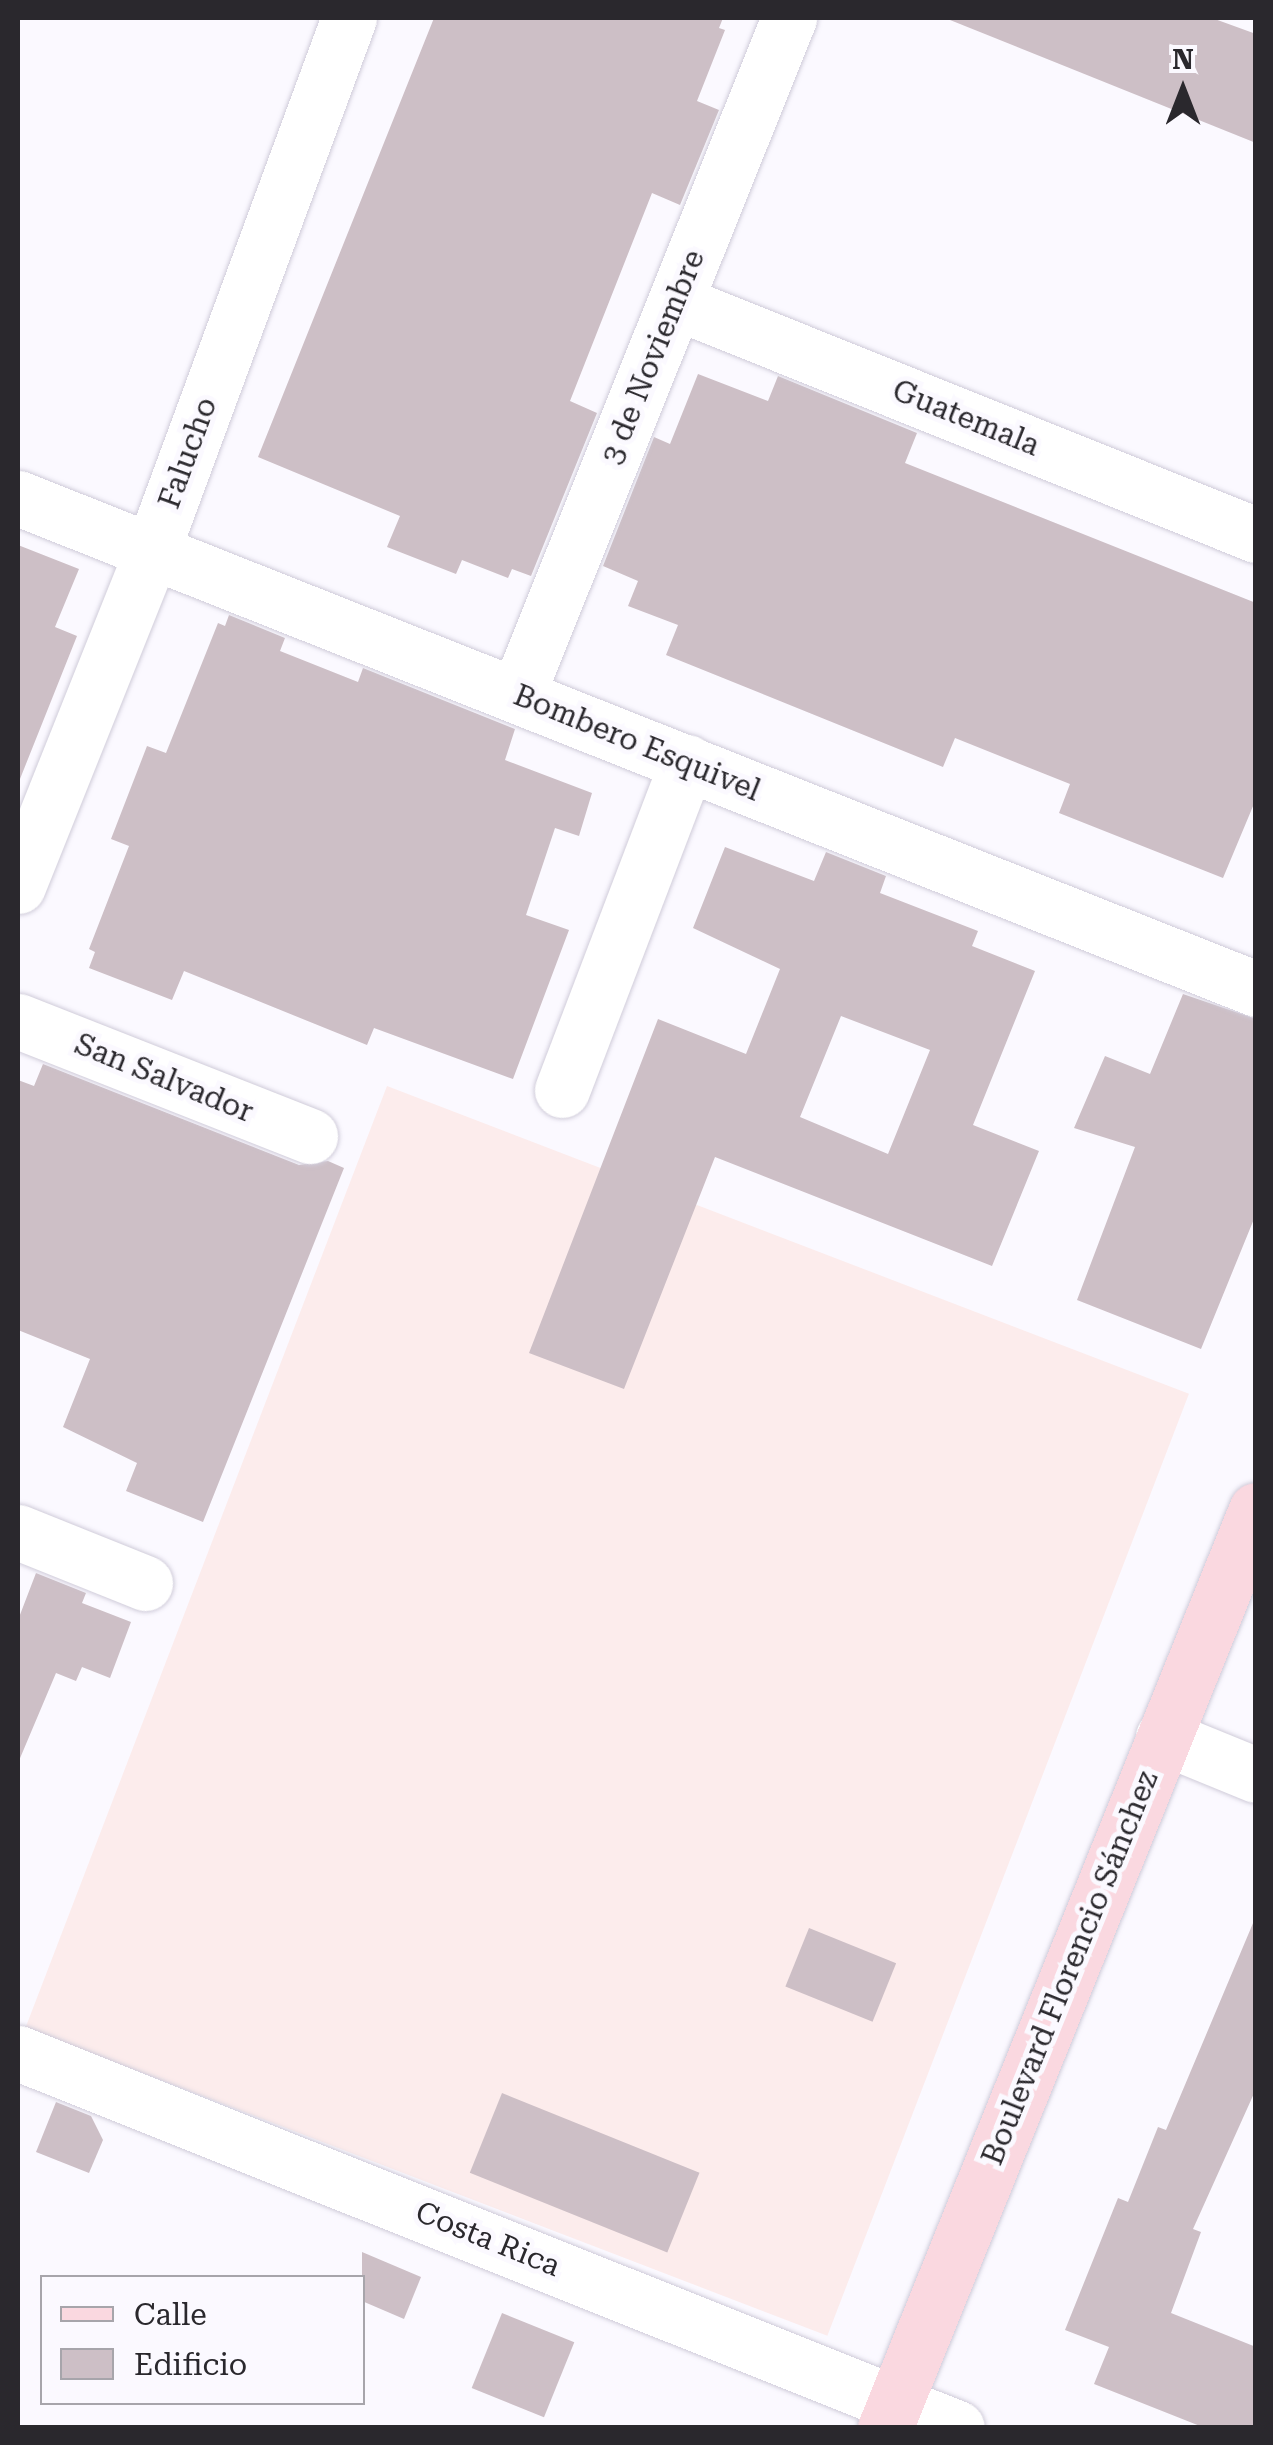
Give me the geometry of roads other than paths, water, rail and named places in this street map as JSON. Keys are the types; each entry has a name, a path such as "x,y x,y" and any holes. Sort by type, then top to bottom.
{"main road":[{"name":"Boulevard Florencio Sánchez","path":"891,2414 1256,1510"}],"street":[{"name":"Falucho","path":"18,886 152,551 349,18"},
{"name":"3 de Noviembre","path":"517,695 789,18"},
{"name":"Guatemala","path":"676,302 1256,535"},
{"name":"Bombero Esquivel","path":"18,498 1256,988"},
{"path":"562,1090 686,762"},
{"name":"San Salvador","path":"18,1020 310,1136"},
{"path":"18,1532 145,1583"},
{"path":"1162,1737 1256,1775"},
{"name":"Costa Rica","path":"18,2052 891,2414 957,2428"}]}
